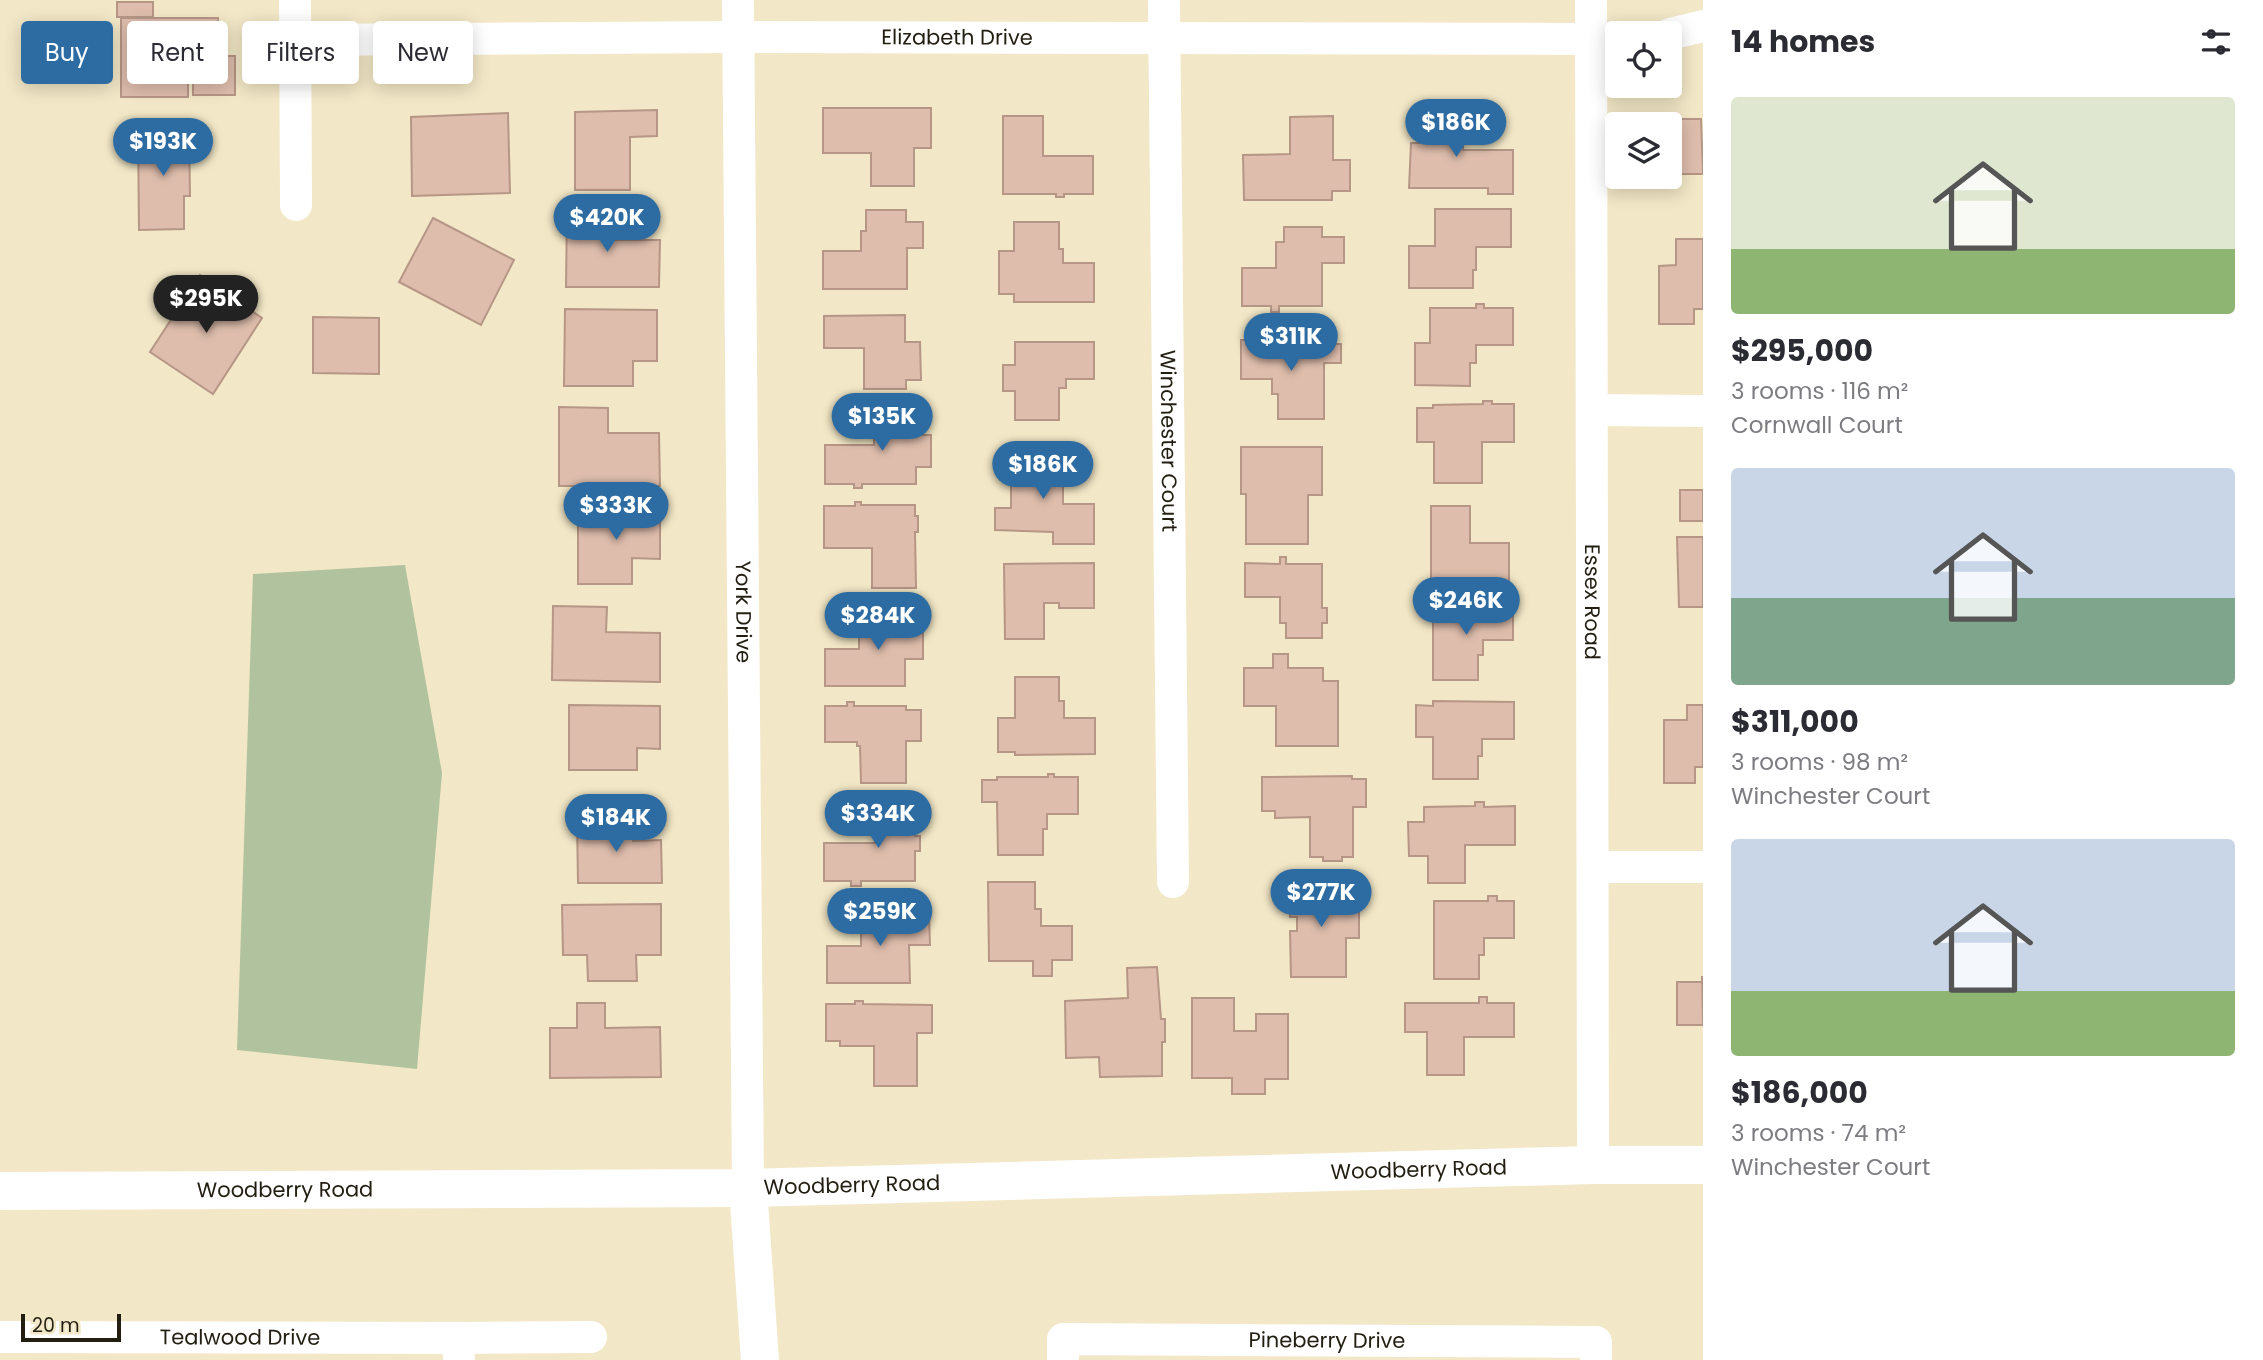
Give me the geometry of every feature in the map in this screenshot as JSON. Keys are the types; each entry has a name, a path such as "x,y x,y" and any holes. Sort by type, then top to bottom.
{"street":[{"path":"295,0 295,21"},
{"name":"York Drive","path":"738,0 748,1188"},
{"name":"Winchester Court","path":"1164,0 1173,882"},
{"name":"Essex Road","path":"1591,0 1604,39 1592,410 1593,1165"},
{"path":"1682,31 1703,26"},
{"name":"Elizabeth Drive","path":"359,40 738,37 1604,39"},
{"path":"295,84 296,205"},
{"path":"1592,410 1703,411"},
{"path":"1593,867 1703,867"},
{"name":"Woodberry Road","path":"0,1191 748,1188 1593,1165 1703,1165"},
{"path":"748,1188 760,1360"},
{"name":"Tealwood Drive","path":"0,1337 458,1349 591,1338"},
{"name":"Pineberry Drive","path":"1063,1360 1063,1339 1596,1342 1596,1360"}],"green space":[{"path":"405,565 442,773 417,1069 237,1050 253,574"}],"building":[{"path":"117,2 153,2 153,17 117,17"},
{"path":"121,18 218,18 218,21 127,21 127,84 188,84 188,97 121,97"},
{"path":"228,56 235,56 235,95 193,95 193,84 228,84"},
{"path":"823,108 931,108 931,148 914,148 914,186 871,186 871,153 823,153"},
{"path":"657,110 657,136 630,137 630,190 575,190 575,112"},
{"path":"1420,112 1463,112 1463,150 1513,150 1513,194 1488,194 1488,188 1409,188 1411,143 1420,143"},
{"path":"508,113 510,193 412,196 411,117"},
{"path":"1003,116 1043,116 1043,156 1093,156 1093,194 1064,194 1064,197 1056,197 1056,194 1003,194"},
{"path":"1333,116 1333,160 1350,160 1350,191 1332,191 1332,200 1244,200 1243,155 1290,154 1290,117"},
{"path":"1682,119 1701,119 1703,174 1682,174"},
{"path":"138,129 189,129 190,196 184,196 184,229 139,230"},
{"path":"567,208 613,208 612,240 660,240 659,287 566,287"},
{"path":"1435,209 1511,209 1511,247 1476,247 1473,288 1409,288 1409,246 1435,246"},
{"path":"866,210 906,210 906,222 923,222 923,248 907,248 907,289 823,289 823,251 861,251 861,231 866,231"},
{"path":"433,218 514,260 481,325 399,282"},
{"path":"1014,222 1059,222 1059,249 1063,249 1063,263 1094,263 1094,302 1014,302 1014,294 999,294 999,251 1014,251"},
{"path":"1284,227 1322,227 1322,237 1344,237 1344,263 1322,263 1322,306 1279,306 1279,312 1271,312 1271,306 1242,306 1242,268 1276,268 1276,242 1284,242"},
{"path":"1676,239 1703,239 1703,309 1694,309 1694,324 1659,324 1659,266 1676,265"},
{"path":"200,275 262,318 213,394 150,352"},
{"path":"1476,304 1484,304 1484,308 1513,308 1513,345 1476,345 1476,363 1470,363 1470,386 1415,385 1415,343 1430,343 1430,308 1476,308"},
{"path":"565,309 657,310 657,361 633,361 633,386 564,386"},
{"path":"905,315 905,342 920,342 921,380 906,380 906,389 864,389 864,348 824,348 824,316"},
{"path":"313,317 379,318 379,374 313,373"},
{"path":"1273,338 1273,341 1323,341 1323,344 1341,344 1341,363 1324,363 1324,419 1278,419 1278,394 1272,394 1272,379 1241,379 1241,340"},
{"path":"1015,342 1094,342 1094,379 1066,379 1066,388 1059,388 1059,420 1015,420 1015,391 1003,391 1003,365 1015,365"},
{"path":"1483,401 1492,401 1492,404 1514,404 1514,442 1482,442 1482,483 1434,483 1434,442 1417,442 1417,408 1483,404"},
{"path":"559,407 608,408 608,433 659,433 660,486 559,486"},
{"path":"874,407 916,407 916,435 931,435 931,467 916,467 916,484 862,484 862,488 854,488 854,484 825,484 825,445 874,445"},
{"path":"1241,447 1322,447 1322,495 1308,495 1308,544 1246,544 1246,494 1241,494"},
{"path":"1011,448 1057,448 1057,483 1063,483 1063,504 1094,504 1094,544 1053,544 1053,532 995,530 995,508 1011,508"},
{"path":"1680,490 1703,490 1703,521 1680,521"},
{"path":"855,502 861,502 861,505 915,505 915,516 918,516 918,532 915,532 916,588 872,588 872,548 824,548 824,506 855,506"},
{"path":"1431,506 1470,506 1470,543 1509,543 1509,584 1482,584 1482,590 1475,590 1475,584 1431,584"},
{"path":"578,507 660,507 660,559 632,558 632,584 578,584"},
{"path":"1677,537 1703,537 1703,607 1679,607"},
{"path":"1280,557 1286,557 1286,564 1322,564 1322,608 1327,608 1327,623 1322,623 1322,638 1286,638 1286,623 1280,623 1280,597 1245,597 1245,563 1280,564"},
{"path":"1094,563 1094,608 1059,608 1059,603 1044,603 1044,639 1005,639 1004,564"},
{"path":"1433,603 1513,605 1513,640 1483,640 1483,655 1478,655 1478,680 1433,680"},
{"path":"553,606 607,607 606,632 660,633 660,682 552,680"},
{"path":"866,609 907,609 907,619 923,619 923,659 905,659 905,686 825,686 825,649 859,649 859,627 866,627"},
{"path":"1273,654 1288,654 1288,668 1323,668 1323,681 1338,681 1338,746 1276,746 1276,706 1244,706 1244,668 1273,668"},
{"path":"1015,677 1059,677 1059,701 1064,701 1064,718 1095,718 1095,754 1015,755 1015,752 998,752 998,718 1015,718"},
{"path":"1433,701 1514,702 1514,739 1482,739 1482,756 1478,756 1478,779 1433,779 1433,737 1416,737 1416,705 1433,706"},
{"path":"847,702 854,702 854,706 906,706 906,710 921,710 921,741 906,741 906,783 861,783 860,746 857,746 857,742 825,742 825,706 847,706"},
{"path":"569,705 660,706 660,749 637,748 637,770 569,770"},
{"path":"1687,705 1703,705 1703,767 1695,767 1695,783 1664,783 1664,720 1687,720"},
{"path":"1048,774 1054,774 1054,777 1078,777 1078,814 1047,814 1047,829 1043,829 1043,855 998,855 997,802 982,802 982,780 997,780 997,777 1048,777"},
{"path":"1352,776 1352,779 1366,779 1366,807 1353,807 1353,857 1342,857 1342,861 1323,861 1323,857 1310,857 1310,817 1275,818 1275,811 1262,811 1262,777"},
{"path":"1475,802 1484,802 1484,807 1515,806 1515,845 1465,845 1465,883 1428,883 1428,856 1409,856 1408,822 1424,822 1424,807 1475,806"},
{"path":"874,804 915,804 915,836 920,836 920,851 915,851 915,881 861,881 861,886 851,886 851,881 824,881 824,843 875,843"},
{"path":"577,820 633,820 633,841 661,840 662,883 578,883"},
{"path":"1290,881 1344,881 1344,905 1359,905 1359,938 1346,938 1346,977 1291,977 1290,931 1297,931 1297,917 1290,917"},
{"path":"988,882 1035,882 1035,909 1041,909 1041,926 1072,926 1072,960 1052,960 1052,976 1033,976 1033,961 989,961"},
{"path":"1488,896 1497,896 1497,901 1514,901 1514,938 1484,938 1484,955 1479,955 1479,979 1434,979 1434,901 1488,901"},
{"path":"661,904 661,955 636,955 637,981 588,981 587,955 563,955 562,905"},
{"path":"868,904 909,904 909,916 929,916 930,945 909,945 910,983 827,983 827,946 861,946 861,923 869,923"},
{"path":"1157,967 1161,1019 1165,1019 1162,1076 1100,1077 1099,1057 1066,1058 1065,1001 1128,998 1127,968"},
{"path":"1702,976 1703,1025 1677,1025 1677,982 1702,982"},
{"path":"1479,997 1487,997 1487,1003 1514,1003 1514,1037 1464,1037 1464,1075 1427,1075 1427,1032 1405,1032 1405,1003 1479,1003"},
{"path":"1192,998 1234,998 1234,1031 1256,1031 1256,1014 1288,1014 1288,1079 1265,1079 1265,1094 1232,1094 1232,1078 1192,1078"},
{"path":"855,1001 863,1001 863,1004 932,1005 932,1033 917,1033 917,1086 874,1086 874,1046 840,1046 840,1041 826,1041 826,1004 855,1004"},
{"path":"577,1003 605,1003 605,1028 660,1027 661,1077 550,1078 550,1028 577,1028"}]}
